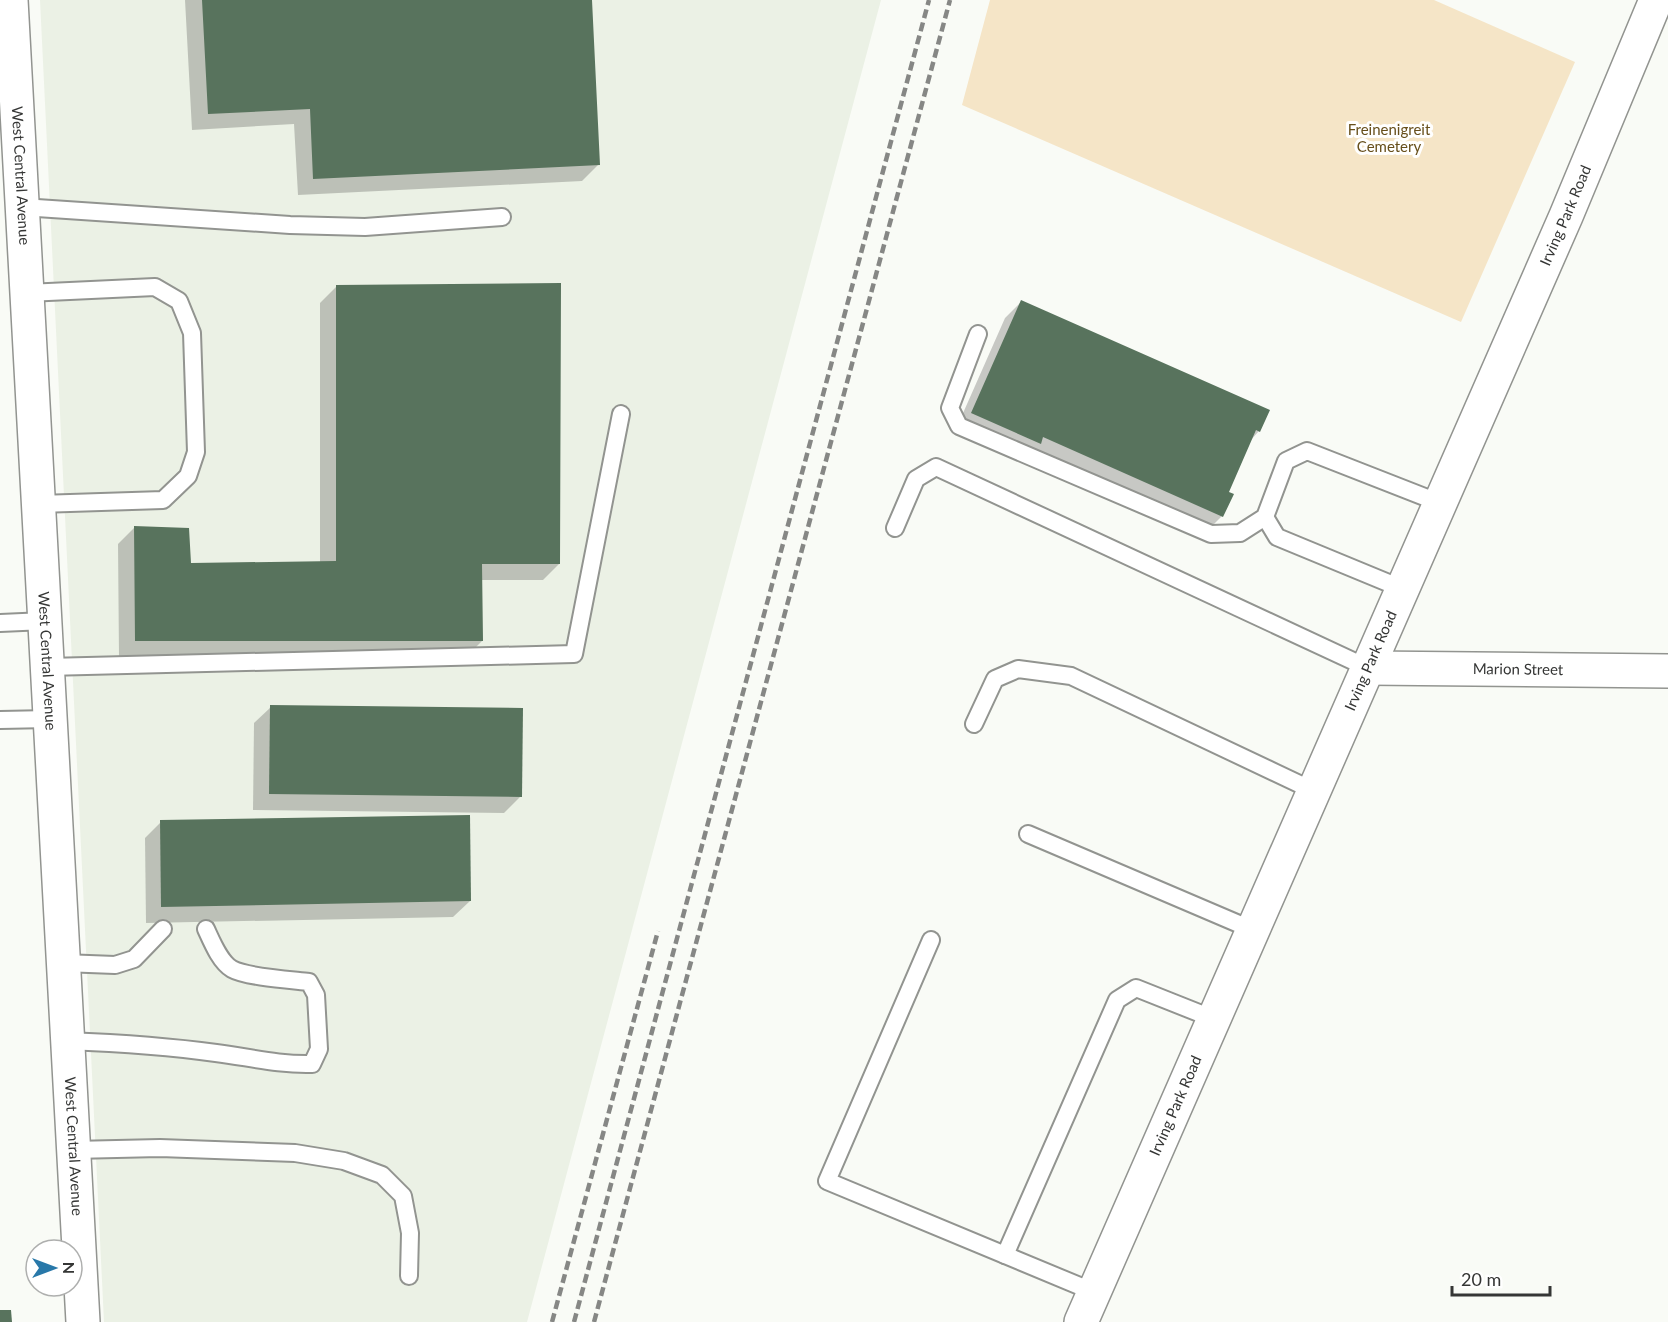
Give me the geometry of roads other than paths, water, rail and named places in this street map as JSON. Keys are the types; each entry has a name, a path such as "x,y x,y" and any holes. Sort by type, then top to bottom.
{"street":[{"name":"West Central Avenue","path":"10,0 9,136 22,207 82,1322"},
{"name":"Irving Park Road","path":"1081,1322 1566,216 1656,0"},
{"name":"Marion Street","path":"1368,668 1668,671"}],"lane":[{"path":"22,207 290,225 365,227 502,217"},
{"path":"27,293 155,287 179,301 192,333 196,452 188,476 163,500 39,504"},
{"path":"978,334 950,408 959,426 1210,534 1240,533 1265,517 1286,461 1307,451 1440,503"},
{"path":"47,667 574,654 621,414"},
{"path":"895,528 916,479 936,467 1368,668"},
{"path":"1265,517 1277,537 1402,589"},
{"path":"0,623 45,621"},
{"path":"974,724 995,679 1018,669 1071,676 1314,791"},
{"path":"0,720 50,719"},
{"path":"1028,834 1253,930"},
{"path":"63,963 115,965 134,959 163,929"},
{"path":"67,1041 134,1043 289,1065 312,1064 319,1049 316,995 309,982 255,975 232,969 218,953 206,929"},
{"path":"931,940 826,1181 1094,1292"},
{"path":"1005,1255 1117,1000 1136,988 1214,1019"},
{"path":"73,1150 160,1148 295,1152 344,1161 382,1175 403,1196 410,1233 409,1276"}],"railway":[{"path":"574,1322 929,0"},
{"path":"594,1322 950,0"},
{"path":"552,1322 658,931"}],"park label":[{"name":"Freinenigreit Cemetery","path":"1389,138"}]}
